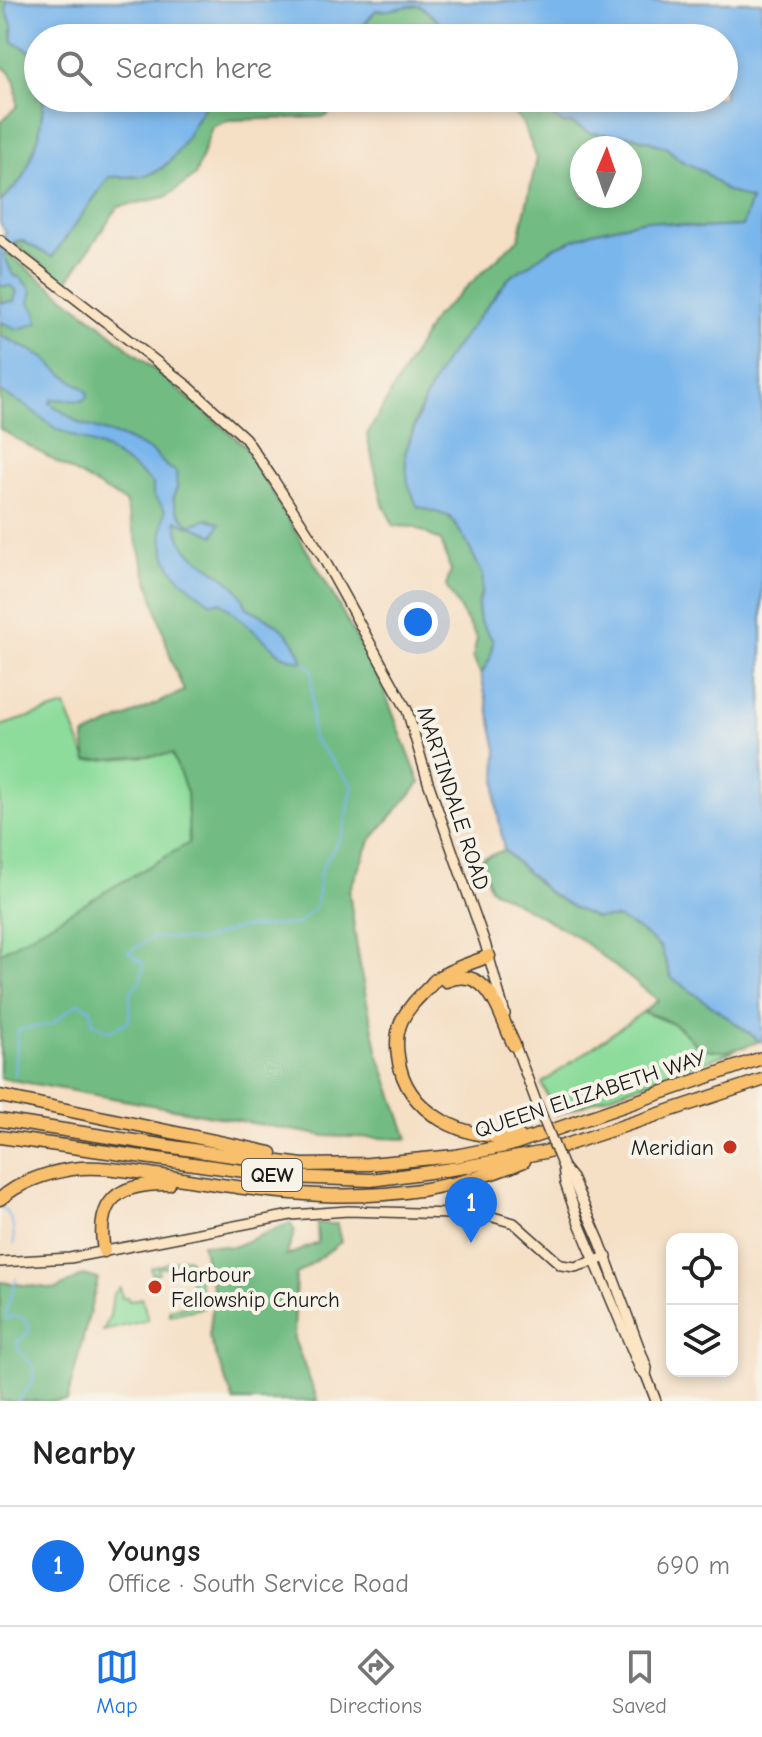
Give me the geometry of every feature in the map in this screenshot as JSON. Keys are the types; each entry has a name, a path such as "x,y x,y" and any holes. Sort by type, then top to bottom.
{"highway":[{"path":"489,956 435,979 415,1000 403,1019 397,1040 401,1073 420,1104 445,1123 504,1138 554,1131"},
{"path":"428,988 457,976 480,981 488,989 514,1045"},
{"name":"QUEEN ELIZABETH WAY","path":"0,1120 303,1165 369,1164 465,1154 510,1145 762,1058"},
{"name":"QUEEN ELIZABETH WAY","path":"0,1137 287,1177 357,1179 459,1168 545,1152 762,1080"},
{"path":"0,1096 293,1157 369,1164"},
{"path":"0,1104 86,1115"},
{"path":"104,1251 100,1224 109,1201 144,1183 323,1195 421,1189 500,1171 545,1152"},
{"path":"0,1199 13,1188 45,1175 75,1169 102,1169 248,1188"}],"main road":[{"name":"MARTINDALE ROAD","path":"0,240 160,364 245,438 320,552 407,710 428,782 489,956 514,1045 563,1167 578,1191 607,1257 647,1368 646,1375"},
{"name":"MARTINDALE ROAD","path":"563,1167 565,1183 640,1369 646,1375 656,1401"},
{"path":"0,1262 70,1258 291,1215 348,1211 464,1212 501,1218 514,1223 561,1265 575,1267 607,1257"}],"green space":[{"path":"0,0 7,0 6,10 12,24 13,42 24,48 24,112 42,112 39,136 24,177 0,203 0,123 17,106 13,77 0,65"},
{"path":"420,5 442,24 364,24 376,10"},
{"path":"201,112 330,112 323,117 229,120 212,127 195,176 166,197 118,207 66,283 14,243 21,240 52,257 109,177 148,175 159,170 169,163"},
{"path":"512,112 551,112 590,133 632,136 570,136 570,208 642,208 642,139 666,147 725,190 751,200 742,226 700,228 646,220 593,232 554,248 509,278 448,357 418,414 405,454 444,513 461,532 483,576 478,611 493,640 490,659 481,675 473,657 477,638 446,586 451,571 441,541 414,527 394,526 383,504 367,435 434,318 519,238 537,158 522,122"},
{"path":"0,248 96,321 243,444 323,577 381,683 420,783 370,841 349,891 359,964 378,1053 408,1139 325,1136 0,1078 0,953 189,843 187,792 172,754 87,761 84,736 184,691 172,662 125,502 0,429"},
{"path":"65,706 87,761 172,753 187,792 189,844 0,953 0,726"},
{"path":"504,850 546,891 574,908 596,918 618,918 641,931 661,948 672,977 760,1041 745,1047 713,1051 697,1045 670,1022 643,1012 658,1000 576,936 490,888 481,859"},
{"path":"643,1012 673,1024 689,1035 695,1044 708,1049 734,1051 555,1115 542,1083"},
{"path":"290,1223 295,1231 286,1256 318,1243 317,1224 337,1224 341,1242 296,1275 294,1339 318,1401 234,1401 209,1337 214,1294 202,1244 233,1247"},
{"path":"189,1259 197,1273 205,1307 170,1315 169,1310 196,1303 186,1264 158,1268 159,1273 152,1274 151,1268"},
{"path":"84,1275 98,1279 67,1401 0,1401 0,1282 56,1289"},
{"path":"120,1288 122,1298 127,1297 129,1301 142,1298 148,1320 103,1331 110,1316 113,1294"}],"water":[{"path":"7,0 762,2 762,1042 671,977 661,948 641,931 618,918 596,918 574,908 547,891 504,850 496,802 497,749 481,675 490,659 493,641 480,621 478,605 483,575 451,517 417,506 408,483 405,454 424,401 444,362 509,278 554,248 593,232 646,220 700,228 742,226 751,200 725,190 666,147 642,139 642,136 590,133 572,123 564,124 546,112 738,112 738,24 442,24 420,5 376,10 364,24 24,24 24,48 13,42 12,24 6,10"},
{"path":"42,112 201,112 168,163 147,175 109,177 52,257 21,240 16,241 4,255 13,275 21,278 32,291 29,303 36,312 38,323 18,329 0,322 0,303 14,301 17,291 11,286 0,286 0,242 6,232 0,223 0,203 24,177 39,136"},
{"path":"0,335 44,357 87,391 88,397 82,401 52,399 50,403 79,423 122,437 153,452 176,472 177,488 173,497 181,516 191,525 208,519 220,523 214,536 176,520 187,549 232,583 246,607 274,622 289,635 303,662 283,656 221,602 211,603 177,574 165,554 162,542 165,510 153,495 153,484 105,449 56,429 25,405 0,392"}],"waterway":[{"path":"15,1074 18,1030 52,1024 78,1003 91,1009 93,1023 109,1031 129,1021 130,994 140,980 144,964 128,952 154,937 199,941 239,928 298,924 316,906 321,869 343,833 353,786 312,737 312,669 303,662"},
{"path":"0,1206 11,1218 14,1244"},
{"path":"16,1279 6,1319 21,1317 30,1327 18,1341 18,1349 33,1366 33,1382 17,1401"}],"place":[{"name":"Meridian","path":"730,1147"},
{"name":"Youngs","path":"471,1243"},
{"name":"Harbour Fellowship Church","path":"155,1287"}]}
